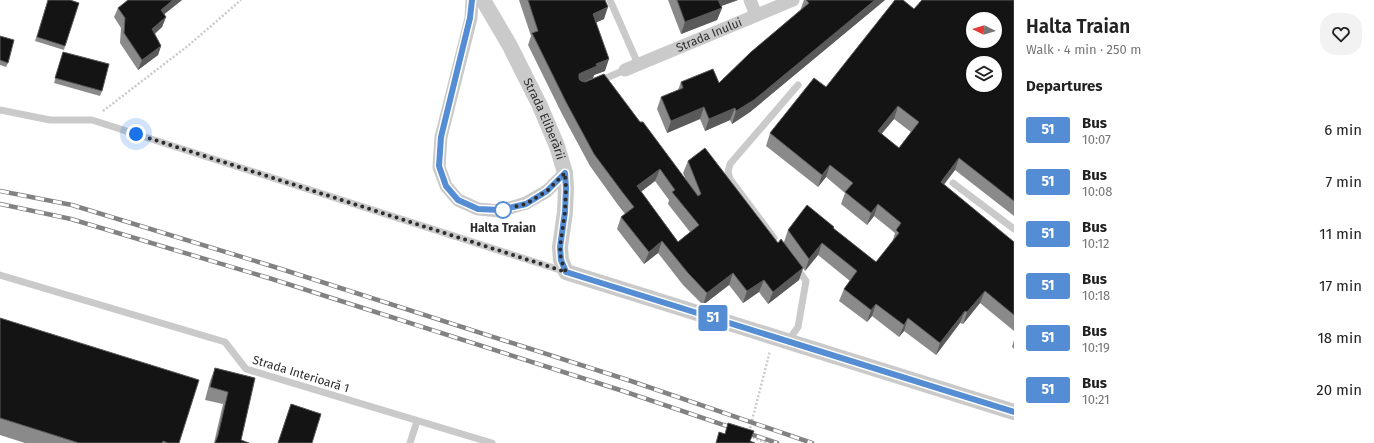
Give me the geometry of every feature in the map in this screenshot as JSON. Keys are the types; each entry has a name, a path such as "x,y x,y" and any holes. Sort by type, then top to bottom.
{"street":[{"path":"750,0 756,15"},
{"name":"Strada Inului","path":"625,70 793,0"},
{"path":"482,1 470,18 441,137 439,166 446,186 458,200 478,209 500,210 526,204 547,191 565,173"},
{"name":"Strada Eliberării","path":"482,1 510,46 540,106 557,146 565,173 565,212 560,247 561,260 566,272"},
{"path":"566,272 1014,412"}],"lane":[{"path":"610,0 638,64"},
{"path":"592,84 625,70"},
{"path":"777,243 730,179 728,172 730,164 798,85"},
{"path":"0,110 50,120 92,120 566,272"},
{"path":"954,183 1014,229"},
{"path":"781,339 798,327 806,280 792,262"},
{"name":"Strada Interioară 1","path":"0,275 225,342 246,370 492,443"},
{"path":"410,443 417,421"}],"path":[{"path":"92,120 189,45 241,0"},
{"path":"767,443 748,435 781,339"}],"building":[{"path":"48,0 70,0 79,3 65,46 37,37"},
{"path":"128,0 173,0 161,10 166,17 152,29 161,46 142,60 124,33 125,18 118,8"},
{"path":"528,0 605,0 608,7 593,14 609,59 596,64 597,66 579,74 579,79 585,82 604,74 640,122 643,122 698,196 701,194 688,161 705,148 778,243 781,239 803,268 773,292 764,280 747,291 733,273 707,293 688,273 662,241 649,252 621,217 634,207 594,154 566,102 532,33 538,31","holes":["660,169 675,190 672,192 699,225 678,242 637,186"]},
{"path":"677,0 718,0 722,8 685,22"},
{"path":"806,0 875,0 754,100 736,111 735,108 709,119 704,107 671,121 661,97 683,88 681,82 713,69 719,83 751,52 809,3"},
{"path":"895,0 903,0 914,9 922,0 1014,0 1014,201 959,158 941,182 1014,242 1014,315 985,291 967,312 965,311 940,343 908,318 904,325 876,304 871,310 844,289 857,271 822,243 809,259 788,230 807,205 876,262 899,233 896,230 901,223 878,204 871,213 845,192 853,183 830,165 822,175 770,133 814,78 826,87","holes":["898,106 919,122 899,148 878,131"]},
{"path":"0,36 14,40 8,63 0,60"},
{"path":"63,52 109,64 102,91 55,78"},
{"path":"0,318 199,380 179,443 168,443 163,441 162,443 79,443 0,418"},
{"path":"215,368 255,378 241,440 249,443 215,443 228,392 210,387"},
{"path":"291,404 321,414 312,443 278,443"},
{"path":"728,423 754,431 750,441 755,443 716,443 719,432 725,434"}],"railway":[{"path":"0,191 72,205 278,268 631,381 812,443"},
{"path":"0,204 71,219 272,279 623,391 777,443"}],"bus line":[{"name":"51","path":"472,0 470,18 441,137 439,166 446,186 458,200 478,209 500,210 526,204 547,191 565,173 565,212 560,247 561,260 566,272 1014,412"}],"place":[{"name":"Halta Traian","path":"503,210"}],"route":[{"path":"136,134 566,272 561,260 560,247 565,212 565,173 547,191 526,204 500,210 503,210"}]}
